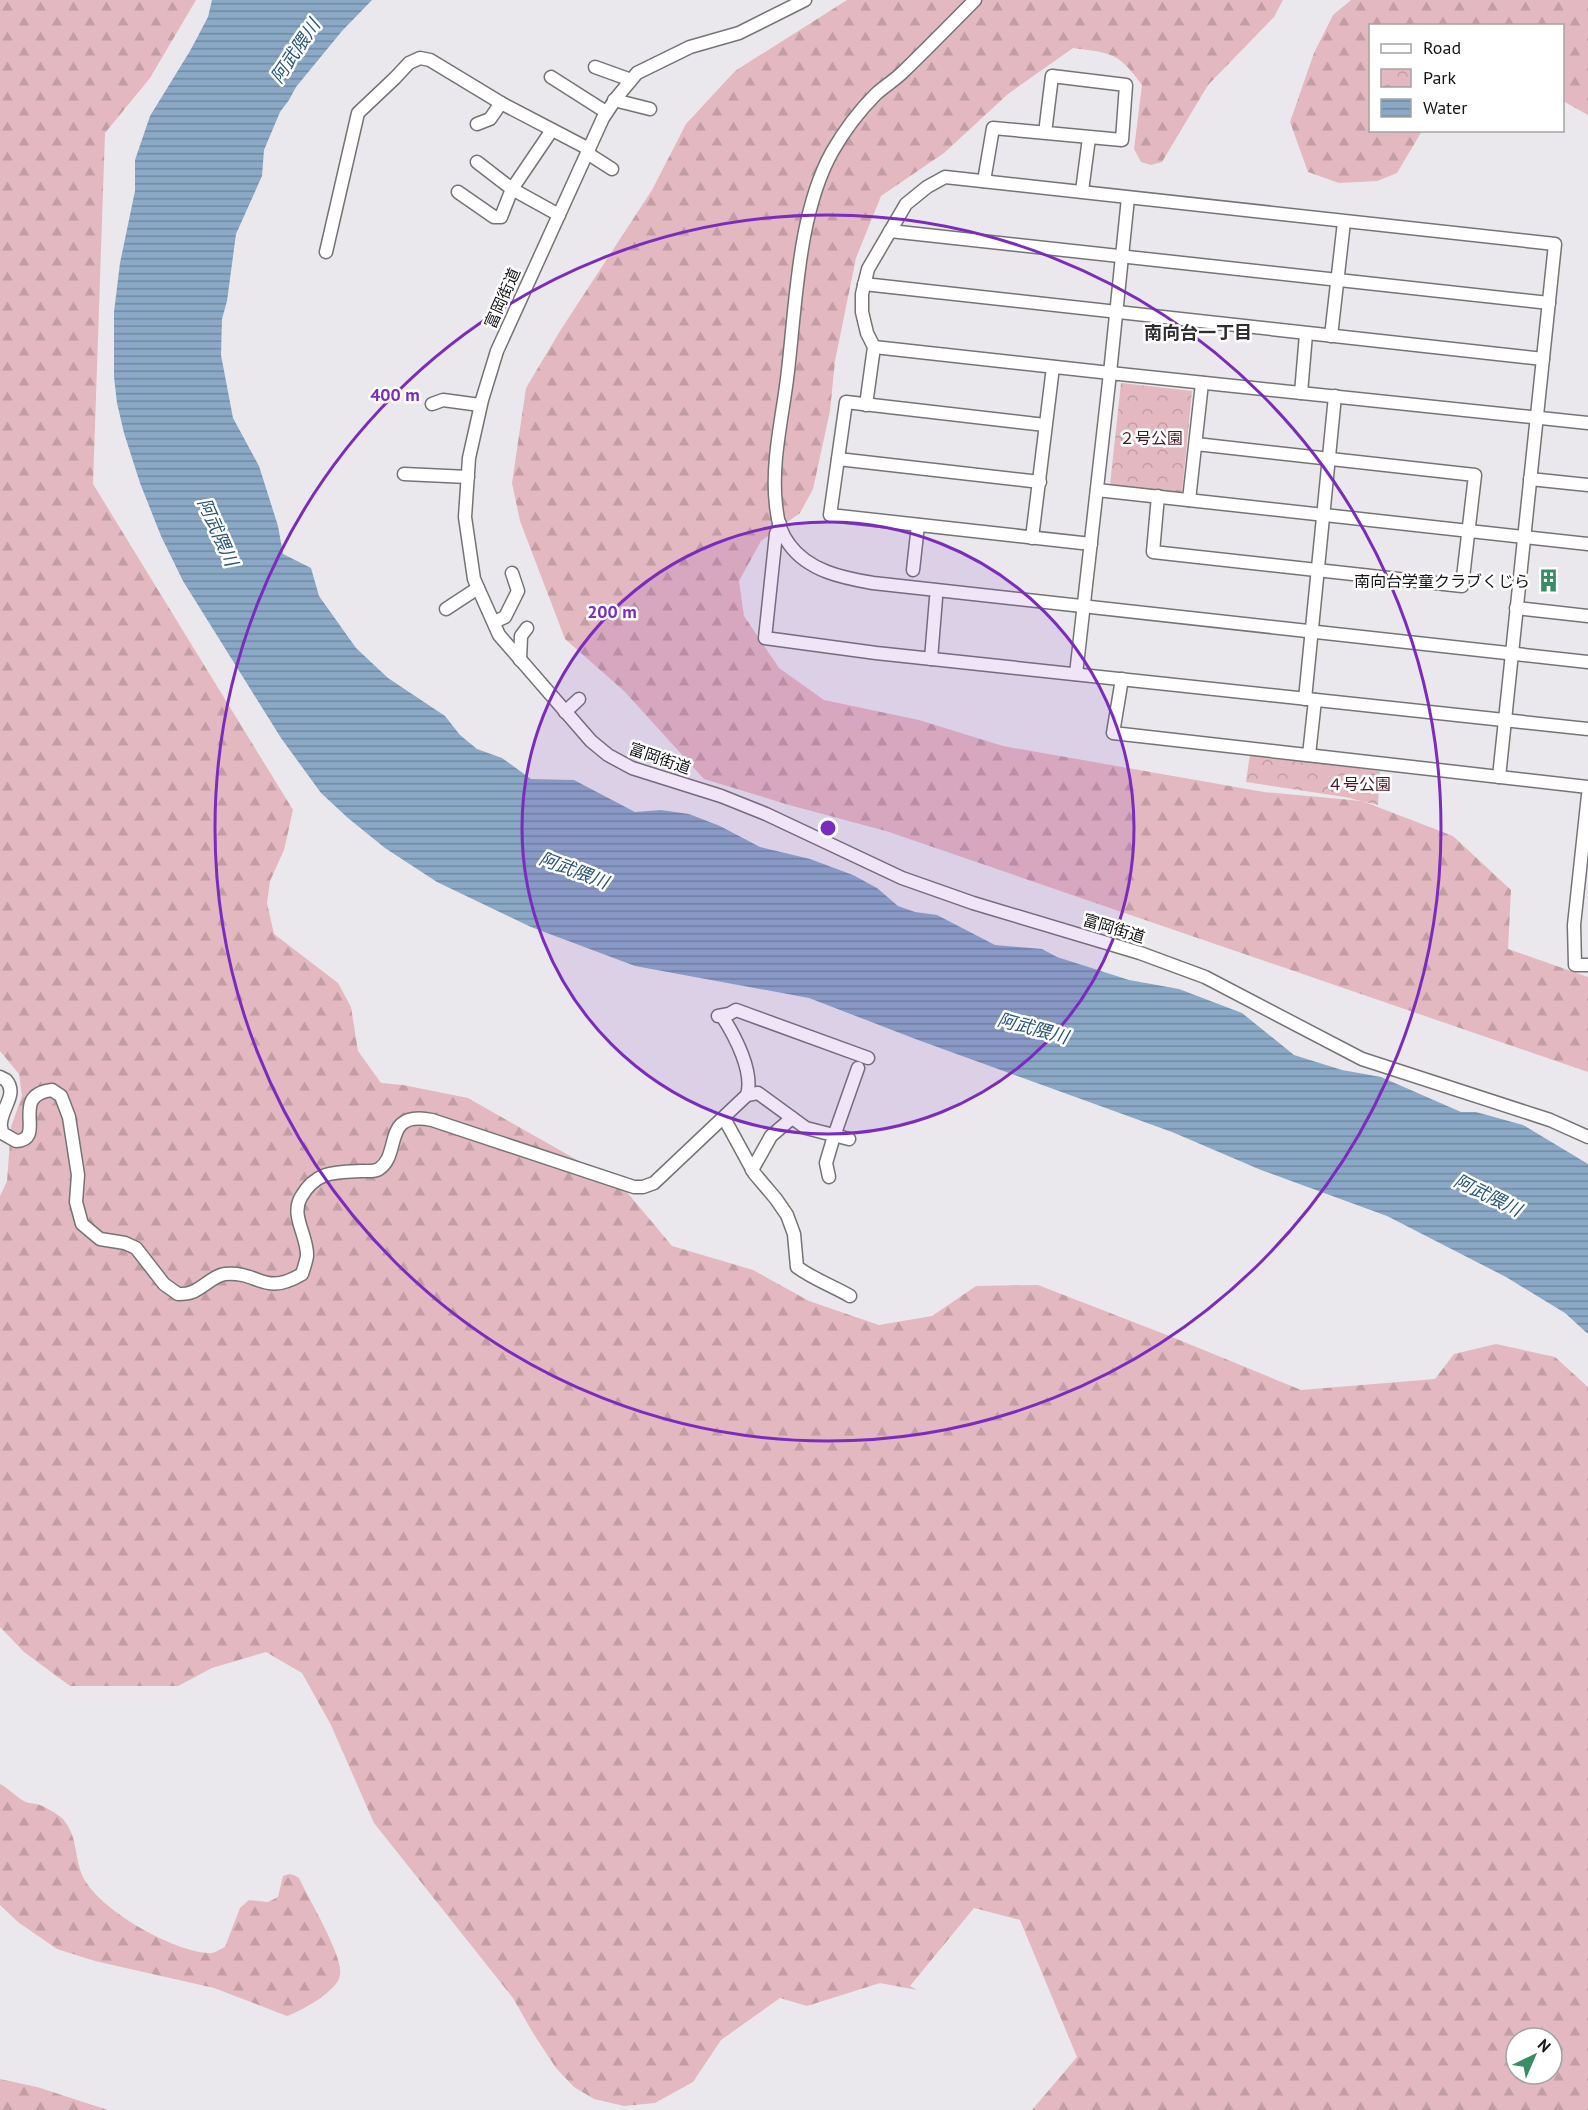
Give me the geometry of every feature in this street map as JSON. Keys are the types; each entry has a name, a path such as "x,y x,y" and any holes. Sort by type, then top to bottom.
{"street":[{"name":"富岡街道","path":"805,0 739,33 690,47 637,73 606,112 497,351 480,405 469,458 465,517 474,579 499,635 591,741 608,755 632,768 710,792 766,814 902,878 973,903 1140,953 1205,977 1362,1059 1550,1120 1588,1137"},
{"path":"975,0 903,72 864,107 848,128 821,173 802,248 778,450 776,504 780,524 788,543 800,557 839,577 873,583 1588,662"},
{"path":"326,252 358,112 409,63 420,58 430,60 501,103 588,151 612,168"},
{"path":"595,67 631,80"},
{"path":"984,181 993,128 1045,134 1122,140 1126,85 1052,76 1045,134"},
{"path":"551,77 606,112"},
{"path":"614,100 650,109"},
{"path":"477,124 490,119 501,103"},
{"path":"458,192 494,217 501,217 512,189 552,130"},
{"path":"1082,191 1089,138"},
{"path":"477,162 512,189 559,215"},
{"path":"866,405 874,347 867,333 862,312 862,294 868,269 906,204 927,187 945,177 1555,244 1499,777"},
{"path":"1076,675 1128,198"},
{"path":"1331,336 1344,222"},
{"path":"890,231 1549,303"},
{"path":"864,284 1543,359"},
{"path":"1300,393 1306,334"},
{"path":"874,347 1588,423"},
{"path":"1032,537 1053,367"},
{"path":"1190,500 1202,383"},
{"path":"1309,755 1311,632 1335,396"},
{"path":"432,404 443,400 480,405"},
{"path":"1045,425 846,402 830,515 1091,544"},
{"path":"1158,496 1153,552 1462,586 1475,475 1196,444"},
{"path":"838,459 1040,482"},
{"path":"404,474 468,477"},
{"path":"1530,479 1588,485"},
{"path":"1097,490 1588,544"},
{"path":"780,524 776,534 765,638 931,659 1588,729"},
{"path":"913,570 918,525"},
{"path":"494,622 505,617 518,591 512,573"},
{"path":"446,609 478,588"},
{"path":"931,659 936,598"},
{"path":"1516,608 1588,616"},
{"path":"520,660 521,636 527,628"},
{"path":"1122,679 1113,733 1588,787"},
{"path":"565,712 579,699"},
{"path":"1588,795 1574,925 1575,965 1588,965"},
{"path":"0,1077 6,1080 11,1089 1,1122 2,1133 16,1141 25,1139 28,1134 30,1105 34,1095 40,1091 52,1090 61,1096 69,1117 76,1153 78,1174 76,1202 82,1224 100,1239 125,1243 136,1248 164,1284 178,1294 192,1292 223,1274 242,1275 271,1285 287,1283 302,1274 307,1255 297,1213 300,1199 321,1177 337,1171 376,1170 387,1162 395,1131 406,1122 420,1117 593,1175 634,1187 643,1187 654,1183 747,1095 750,1087 745,1064 735,1036 720,1016 736,1010 868,1058"},
{"path":"829,1177 826,1163 858,1068"},
{"path":"747,1095 758,1093 806,1128 849,1139"},
{"path":"724,1118 752,1170 787,1215 794,1234 797,1267 850,1296"},
{"path":"752,1170 771,1136 792,1118"}],"green space":[{"path":"0,0 196,0 150,78 105,133 93,484 293,810 284,850 270,881 267,903 274,934 338,983 351,1007 358,1051 381,1083 468,1098 621,1185 672,1246 753,1270 809,1301 879,1325 932,1316 976,1286 1038,1285 1301,1390 1435,1379 1454,1354 1496,1344 1555,1357 1588,1387 1588,2110 1032,2110 1077,2057 1020,1920 974,1908 910,1986 917,1990 880,1983 807,2006 780,1998 721,2040 693,2082 655,2103 624,2106 594,2099 574,2087 556,2068 513,1998 374,1823 331,1725 302,1673 266,1652 212,1668 178,1686 70,1686 24,1652 0,1627 0,1196 7,1181 11,1127 22,1096 19,1074 0,1051"},
{"path":"847,0 1283,0 1274,17 1208,85 1162,162 1151,165 1141,162 1134,149 1142,85 1134,74 1113,56 1073,48 1008,94 944,153 881,196 856,258 835,361 830,411 813,489 800,513 761,541 739,581 744,616 779,668 824,700 919,720 1003,746 1264,792 1362,801 1453,836 1511,890 1508,949 1588,977 1588,1072 886,831 704,779 624,691 565,639 520,521 512,483 526,388 560,331 652,190 686,124 735,71"},
{"path":"1351,0 1588,0 1588,115 1564,102 1564,24 1369,24 1369,132 1421,132 1397,173 1377,181 1339,183 1308,172 1290,122 1314,53 1333,15"},
{"name":"２号公園","path":"1121,383 1192,391 1182,493 1110,485"},
{"name":"４号公園","path":"1250,754 1380,771 1378,805 1345,797 1246,782"},
{"path":"0,1784 23,1801 43,1806 63,1819 71,1833 82,1875 90,1888 119,1914 175,1945 210,1953 225,1947 240,1908 249,1900 268,1902 278,1897 283,1876 290,1874 299,1878 337,1955 340,1966 338,1981 318,2000 287,2016 214,1988 95,1961 57,1949 18,1922 0,1905"},
{"path":"0,2079 37,2087 108,2110 0,2110"}],"water":[{"name":"阿武隈川","path":"212,0 372,0 342,31 296,87 280,112 264,150 262,176 236,234 227,301 222,319 221,355 233,418 259,466 278,526 283,554 311,568 319,596 356,648 388,678 445,716 460,735 477,749 502,758 531,779 574,780 635,812 661,810 689,814 720,826 760,847 810,859 853,875 877,888 898,906 915,912 937,915 995,945 1042,949 1057,957 1129,980 1179,989 1242,1013 1294,1055 1342,1070 1381,1077 1461,1112 1476,1112 1523,1125 1588,1164 1588,1334 1565,1313 1506,1277 1387,1216 1261,1170 1172,1132 809,998 635,966 531,927 437,882 385,848 321,793 281,738 183,581 161,536 140,483 117,403 114,377 114,312 120,263 135,191 135,160 150,116 190,51 208,17"}],"place":[{"name":"南向台学童クラブくじら","path":"1548,581"}],"district":[{"name":"南向台一丁目","path":"1198,332"}]}
